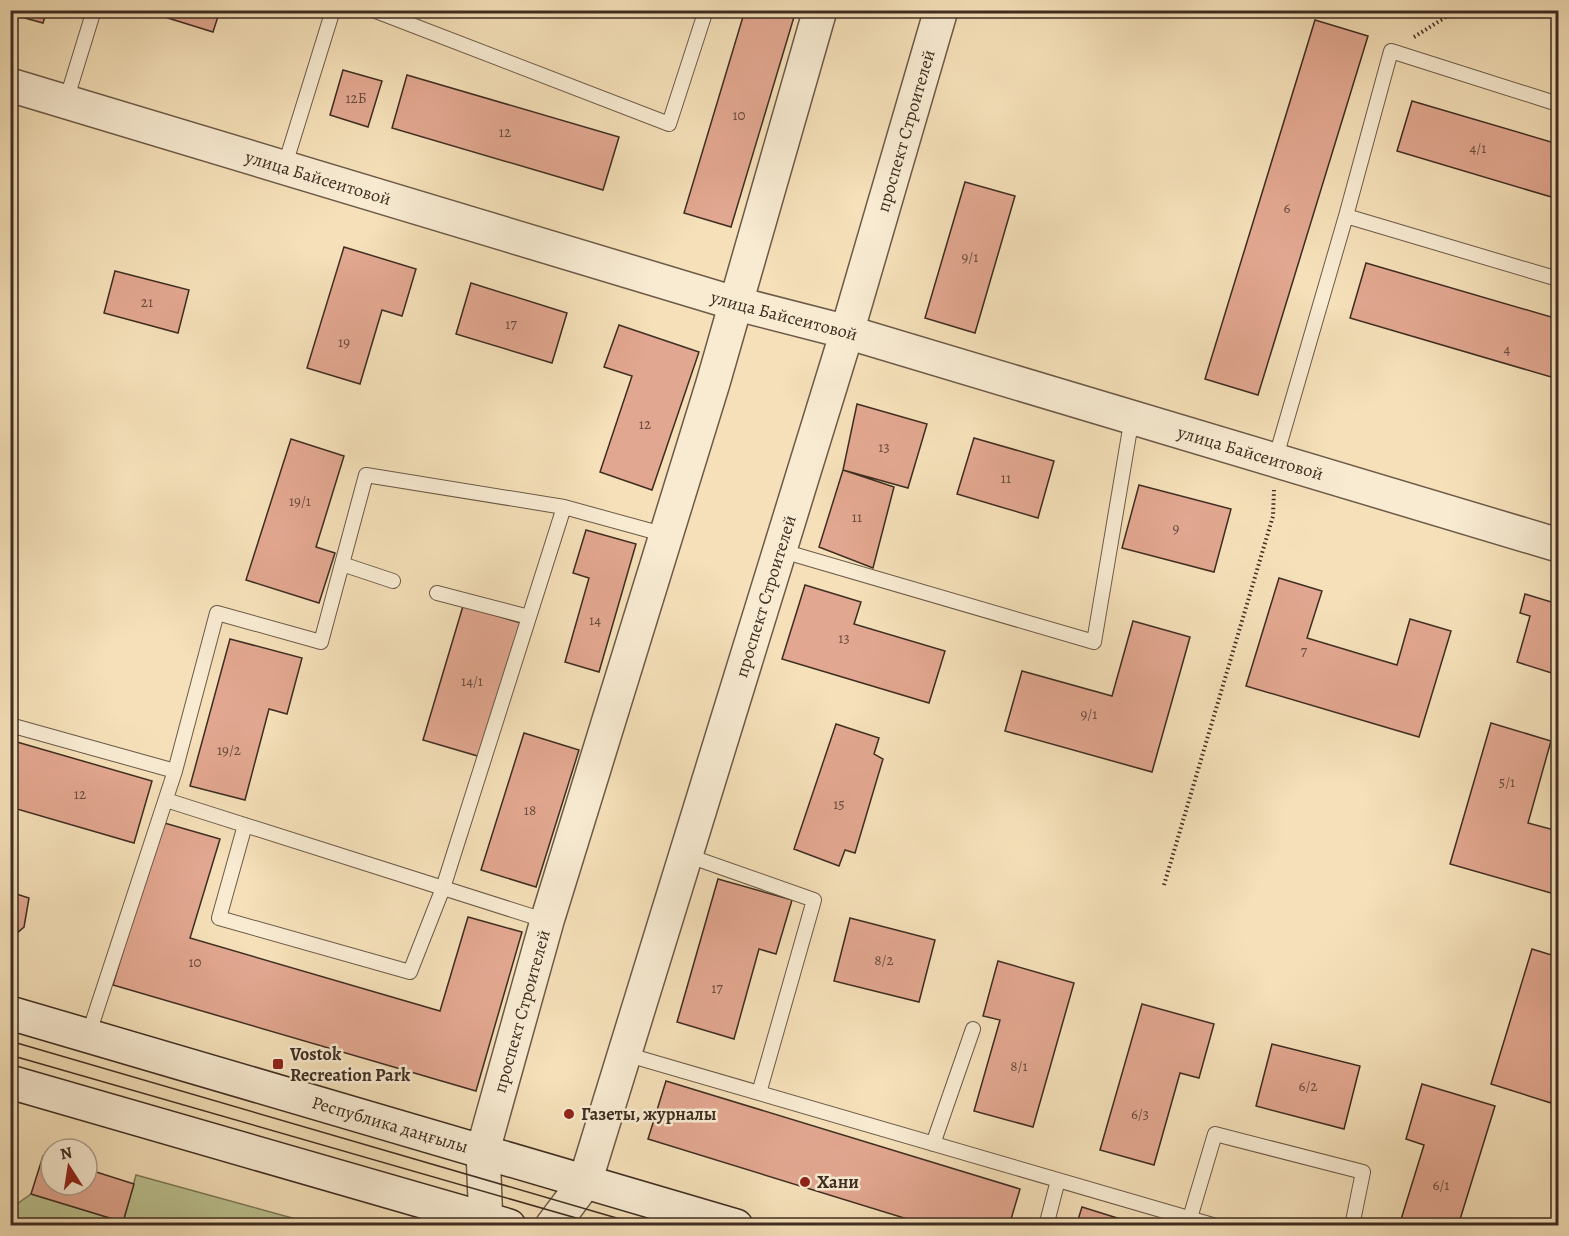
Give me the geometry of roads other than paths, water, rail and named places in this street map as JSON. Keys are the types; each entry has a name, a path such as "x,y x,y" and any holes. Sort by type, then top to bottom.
{"street":[{"name":"проспект Строителей","path":"494,1224 483,1150 547,921 713,383 734,303 820,10"},
{"name":"проспект Строителей","path":"552,1226 585,1182 847,332 941,10"},
{"name":"улица Байсеитовой","path":"10,85 734,303 847,332 1558,545"},
{"name":"Республика даңғылы","path":"10,1013 736,1226"},
{"path":"10,1082 494,1224"}],"lane":[{"path":"66,101 94,10"},
{"path":"284,168 333,10"},
{"path":"373,10 669,124 706,10"},
{"path":"1275,460 1391,51 1558,105"},
{"path":"1346,216 1558,279"},
{"path":"779,550 1094,642 1132,417"},
{"path":"88,1036 176,771 217,613 321,642 366,475 564,507 666,535"},
{"path":"245,825 219,918 410,972 443,888 564,507"},
{"path":"342,564 393,581"},
{"path":"438,593 529,617"},
{"path":"10,725 176,771"},
{"path":"166,800 547,921"},
{"path":"686,855 814,900 759,1093"},
{"path":"933,1144 973,1029"},
{"path":"625,1054 1216,1226"},
{"path":"1190,1218 1215,1134 1363,1172 1352,1226"},
{"path":"1046,1226 1059,1180"}],"tram line":[{"path":"10,1041 644,1226"},
{"path":"10,1055 604,1226"}],"place":[{"name":"Vostok Recreation Park","path":"278,1064"},
{"name":"Газеты, журналы","path":"569,1114"},
{"name":"Хани","path":"805,1182"}]}
